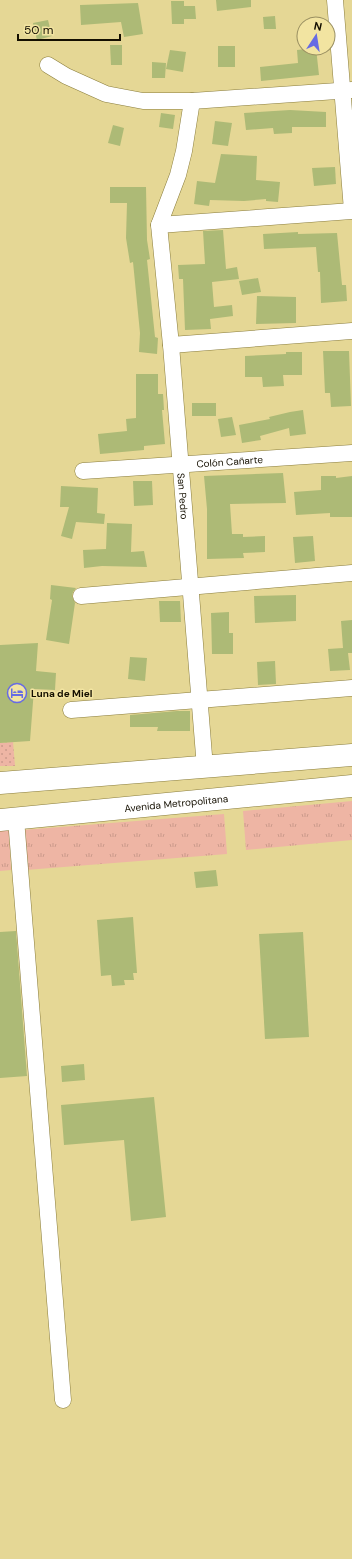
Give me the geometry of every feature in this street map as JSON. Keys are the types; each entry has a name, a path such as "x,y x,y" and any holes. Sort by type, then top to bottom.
{"highway":[{"path":"0,783 205,768 352,755"},
{"name":"Avenida Metropolitana","path":"8,819 352,786"}],"street":[{"path":"192,101 184,151 178,175 159,225 352,210 347,91 335,0"},
{"path":"48,65 66,76 106,94 143,101 192,101 347,91"},
{"name":"San Pedro","path":"159,225 171,345 205,768"},
{"path":"171,345 352,331"},
{"name":"Colón Cañarte","path":"83,471 352,453"},
{"path":"81,596 352,573"},
{"path":"71,710 352,688"},
{"path":"8,819 64,1400"}],"green space":[{"path":"13,742 15,766 0,766 0,743"},
{"path":"352,801 352,840 246,850 243,811"},
{"path":"224,814 227,854 26,870 23,830"},
{"path":"9,830 11,870 0,871 0,831"}],"building":[{"path":"216,0 251,0 251,7 217,11"},
{"path":"171,1 184,1 184,6 195,6 196,19 184,19 184,24 172,24"},
{"path":"138,3 143,34 124,37 121,22 81,25 80,5"},
{"path":"275,16 276,29 264,29 263,17"},
{"path":"48,20 52,36 37,40 33,23"},
{"path":"110,45 122,45 122,65 111,65"},
{"path":"218,46 235,46 235,67 218,67"},
{"path":"170,50 186,52 183,72 166,69"},
{"path":"297,56 317,56 319,75 261,81 260,67 298,63"},
{"path":"152,62 166,63 165,78 152,78"},
{"path":"290,110 326,112 326,127 292,127 292,133 274,134 273,128 246,130 244,113"},
{"path":"161,113 175,115 173,129 159,127"},
{"path":"215,121 232,123 228,146 212,144"},
{"path":"113,125 124,128 120,146 108,143"},
{"path":"221,154 257,156 256,180 280,182 278,202 266,201 266,199 244,201 210,200 209,206 194,204 197,181 215,183"},
{"path":"335,167 336,184 314,186 312,168"},
{"path":"110,187 146,187 147,240 150,259 147,260 155,337 158,338 157,354 139,352 140,333 133,262 130,263 126,238 127,203 110,203"},
{"path":"223,230 226,269 237,267 239,279 212,282 214,307 232,305 233,316 210,319 211,329 185,330 183,279 179,279 178,265 205,264 203,231"},
{"path":"298,232 298,234 337,233 342,285 346,285 347,301 321,303 320,272 318,272 316,247 264,249 263,234"},
{"path":"258,278 261,292 242,295 239,281"},
{"path":"257,296 296,297 296,323 256,324"},
{"path":"323,351 349,351 351,406 331,407 330,393 325,393"},
{"path":"286,352 302,352 302,375 283,375 284,386 263,387 262,377 245,377 245,356 286,354"},
{"path":"136,374 158,374 158,394 163,394 164,410 162,410 165,444 144,446 144,450 100,454 98,434 127,431 126,419 136,418"},
{"path":"192,403 216,403 216,416 192,416"},
{"path":"303,410 306,434 290,436 289,428 260,436 261,440 242,443 239,425 270,419 269,417"},
{"path":"232,417 236,435 221,437 218,419"},
{"path":"283,473 286,503 230,504 232,534 243,534 243,537 265,536 265,552 243,553 244,558 207,559 207,509 204,476"},
{"path":"321,476 336,476 336,478 352,476 352,517 330,517 330,513 296,515 294,492 321,490"},
{"path":"133,481 152,481 153,505 134,506"},
{"path":"61,486 98,488 97,513 105,514 104,524 76,522 72,539 61,536 69,507 60,507"},
{"path":"107,523 132,524 131,552 144,551 147,567 102,566 84,568 83,550 106,549"},
{"path":"313,536 315,561 295,563 293,537"},
{"path":"51,585 76,588 72,596 75,603 69,644 46,640 52,600 50,599"},
{"path":"296,595 296,621 255,623 254,596"},
{"path":"159,601 180,601 181,622 160,622"},
{"path":"229,612 229,633 233,633 233,654 212,654 211,613"},
{"path":"352,620 352,653 348,653 350,670 330,671 328,649 343,648 341,621"},
{"name":"Luna de Miel","path":"38,643 36,671 56,673 55,690 34,689 30,741 0,743 0,645"},
{"path":"130,657 147,658 145,681 128,679"},
{"path":"275,661 276,684 258,685 257,662"},
{"path":"190,711 190,731 157,731 158,727 130,727 130,715"},
{"path":"216,870 218,886 196,888 194,872"},
{"path":"133,917 137,973 133,973 134,980 124,980 125,985 112,986 111,975 101,976 97,920"},
{"path":"16,931 27,1076 0,1078 0,932"},
{"path":"303,932 309,1037 265,1039 259,934"},
{"path":"84,1064 85,1080 62,1082 61,1066"},
{"path":"154,1097 166,1217 131,1221 124,1140 64,1145 61,1105"}],"place":[{"name":"Luna de Miel","path":"17,693"}]}
